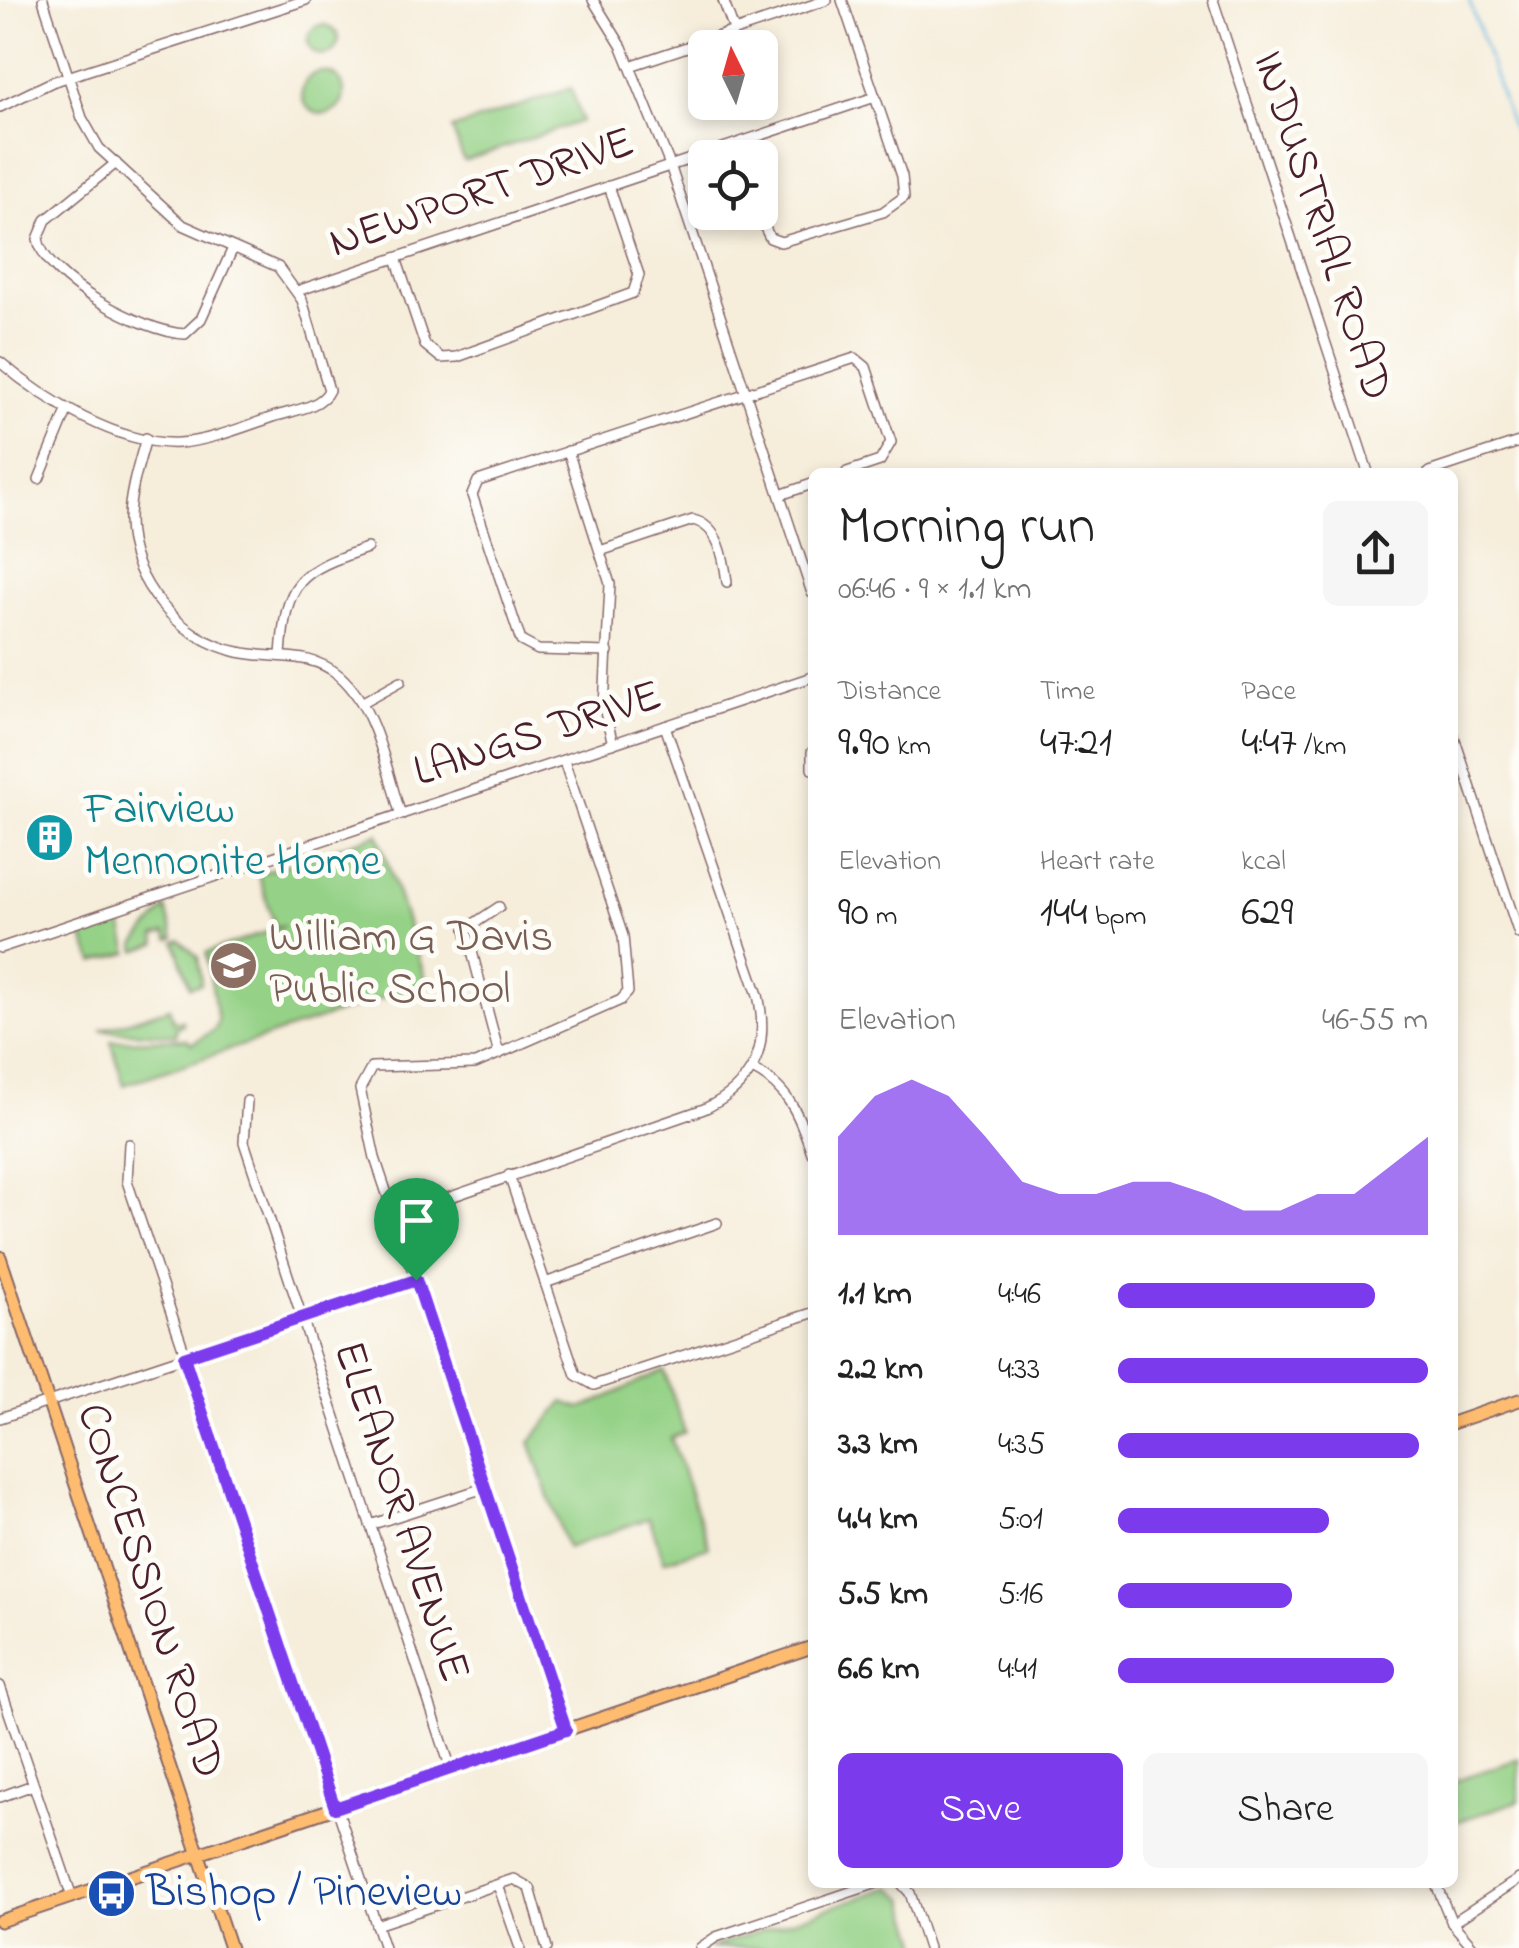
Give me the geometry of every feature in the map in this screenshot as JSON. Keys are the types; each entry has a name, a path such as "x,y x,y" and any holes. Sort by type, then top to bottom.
{"main road":[{"name":"CONCESSION ROAD","path":"0,1257 230,1948"},
{"path":"1458,1421 1519,1400"},
{"path":"0,1921 808,1648"}],"street":[{"path":"0,362 36,393 67,411 146,438 185,443 327,396 328,382 297,291 278,267 183,225 90,134 43,0"},
{"path":"593,0 630,66 670,164 808,581"},
{"path":"723,0 734,30 827,0"},
{"path":"766,230 770,238 781,242 896,206 906,188 842,0"},
{"name":"INDUSTRIAL ROAD","path":"1213,0 1367,468"},
{"path":"0,106 69,78 302,1"},
{"path":"630,66 688,46"},
{"name":"NEWPORT DRIVE","path":"745,140 875,97"},
{"name":"NEWPORT DRIVE","path":"297,291 688,158"},
{"path":"116,163 46,220 38,239 46,255 112,313 184,334 201,319 233,248"},
{"path":"396,258 426,345 441,358 457,357 634,293 639,275 608,186"},
{"path":"608,652 538,650 521,641 472,494 483,479 846,358 861,361 891,442 880,461 859,468"},
{"path":"39,478 67,411"},
{"path":"146,438 128,518 150,589 196,636 235,652 281,655 324,665 363,702 401,815"},
{"path":"1441,468 1519,442"},
{"path":"568,450 602,550 612,600 604,708 613,744"},
{"path":"780,495 808,485"},
{"path":"602,550 693,520 706,523 713,530 727,582"},
{"path":"281,655 284,608 291,588 308,572 367,548"},
{"name":"LANGS DRIVE","path":"0,948 808,679"},
{"path":"363,702 401,681"},
{"path":"396,1216 704,1109 731,1094 754,1070 764,1034 758,995 666,726"},
{"path":"1458,748 1519,934"},
{"path":"564,761 623,936 628,992 621,1000 499,1054 452,1067 380,1065 363,1076 360,1089 416,1280 566,1730"},
{"path":"499,907 466,928 499,1054"},
{"path":"754,1070 779,1084 799,1115 808,1141"},
{"name":"ELEANOR AVENUE","path":"247,1101 244,1142 451,1769"},
{"path":"128,1144 127,1181 384,1948"},
{"path":"509,1174 576,1375 594,1385 808,1314"},
{"path":"545,1283 717,1223"},
{"path":"0,1418 416,1280"},
{"path":"370,1525 484,1488"},
{"path":"0,1686 72,1897"},
{"path":"0,1798 33,1785"},
{"path":"376,1925 514,1879 530,1888 547,1948"},
{"path":"1452,1923 1519,1879"},
{"path":"498,1884 520,1948"},
{"path":"700,1948 716,1938 862,1888"},
{"path":"905,1888 928,1948"},
{"path":"1437,1888 1452,1923 1474,1948"}],"green space":[{"path":"323,25 334,29 338,40 334,51 323,55 312,51 308,40 312,29"},
{"path":"323,72 338,78 344,93 338,108 323,114 308,108 302,93 308,78"},
{"path":"571,88 582,121 464,161 452,129"},
{"path":"378,834 427,983 124,1085 111,1041 186,1039 192,1044 215,1029 218,1021 206,953 284,926 275,926 258,874"},
{"path":"166,908 174,938 169,940 166,933 155,936 157,944 137,951 135,944"},
{"path":"121,920 129,953 94,962 81,933"},
{"path":"180,940 198,957 201,984 190,987 175,942"},
{"path":"169,1008 174,1022 182,1020 176,1035 101,1030"},
{"path":"664,1370 685,1432 671,1438 709,1547 664,1561 649,1518 567,1548 530,1442 564,1402 580,1408 591,1405"},
{"path":"1519,1759 1519,1801 1458,1821 1458,1779"},
{"path":"892,1888 905,1898 921,1948 709,1948"}],"waterway":[{"path":"1469,0 1519,148"}],"place":[{"name":"Fairview Mennonite Home","path":"49,837"},
{"name":"William G Davis Public School","path":"234,965"},
{"name":"Bishop / Pineview","path":"111,1894"}],"route":[{"path":"416,1280 566,1730 335,1808 184,1357 416,1280"}]}
